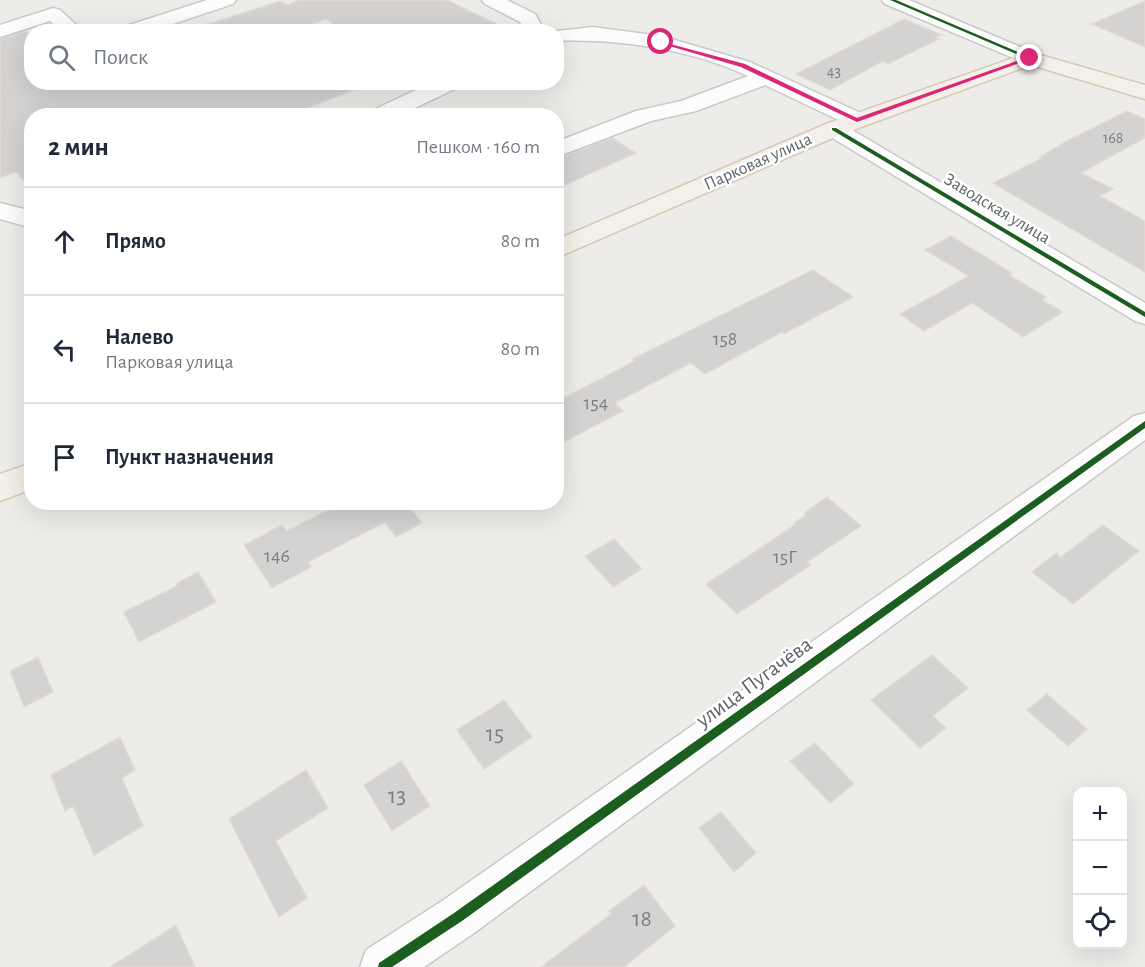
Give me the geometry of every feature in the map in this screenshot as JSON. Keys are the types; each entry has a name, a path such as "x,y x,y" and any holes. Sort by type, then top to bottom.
{"main road":[{"path":"1030,58 1145,92"},
{"name":"Парковая улица","path":"564,247 845,125 1030,58"},
{"path":"0,488 24,478"}],"street":[{"path":"152,24 226,0"},
{"path":"492,0 528,18 531,24"},
{"path":"892,0 1030,58"},
{"path":"0,31 52,14 64,24"},
{"name":"Заводская улица","path":"564,35 593,33 661,42 743,66 766,77 1145,315"},
{"path":"564,147 644,116 688,106 766,77"},
{"path":"396,108 434,90"},
{"path":"0,211 24,217"},
{"name":"улица Пугачёва","path":"383,967 458,917 1145,424"}],"building":[{"path":"295,0 447,0 496,24 333,24 326,19 312,24 209,24 280,1 287,5 297,1"},
{"path":"1145,1 1145,47 1092,24"},
{"path":"904,19 941,35 936,37 939,39 888,64 883,61 830,90 796,74"},
{"path":"24,32 24,90 353,90 308,108 24,108 24,181 16,172 0,178 0,39"},
{"path":"1127,111 1145,119 1145,138 1081,173 1113,189 1100,196 1145,221 1145,272 993,183 1042,158 1040,157 1065,142"},
{"path":"612,138 636,153 564,185 564,156"},
{"path":"951,236 1012,273 1009,275 1046,297 1042,300 1063,312 1023,337 972,303 924,331 900,314 969,276 925,250"},
{"path":"813,270 853,297 705,374 691,363 615,403 623,411 564,442 564,398 635,361 632,359"},
{"path":"827,497 861,526 807,562 811,565 737,614 706,584 795,525 794,523 806,515 804,513"},
{"path":"329,510 412,510 422,523 396,537 385,522 308,562 311,567 272,588 244,545 282,525 287,531"},
{"path":"1103,525 1139,551 1073,604 1032,572 1056,553 1061,557"},
{"path":"614,539 642,569 613,587 585,556"},
{"path":"198,572 216,602 139,642 124,612 177,586 176,584"},
{"path":"932,655 968,688 933,716 946,728 920,748 871,700"},
{"path":"38,657 53,692 24,707 10,671"},
{"path":"1047,694 1087,729 1068,746 1027,710"},
{"path":"504,700 532,737 484,769 457,730"},
{"path":"120,737 135,770 122,778 143,826 94,855 73,806 65,811 51,775"},
{"path":"815,743 854,784 830,803 790,761"},
{"path":"401,761 430,806 392,831 364,785"},
{"path":"306,770 328,808 276,841 307,898 279,917 229,819"},
{"path":"721,812 756,853 734,872 699,828"},
{"path":"644,885 675,926 624,967 541,967 611,914 609,911"},
{"path":"176,925 195,967 110,967"}],"railway":[{"path":"174,24 245,0"}],"cycle path":[{"path":"892,0 1030,58"},
{"path":"834,129 1145,315"},
{"path":"383,967 458,917 1145,424"}],"route":[{"path":"661,42 743,66 857,120 1030,58"}]}
